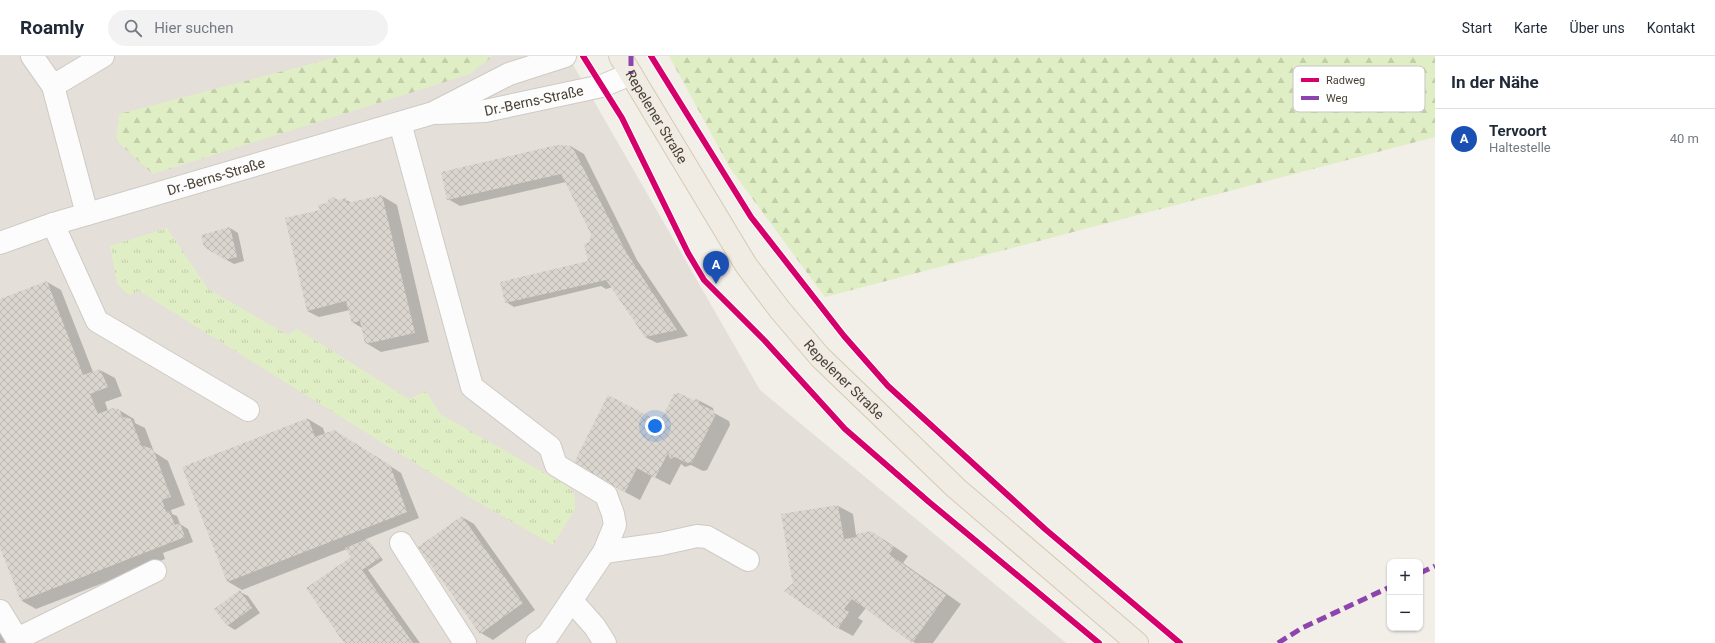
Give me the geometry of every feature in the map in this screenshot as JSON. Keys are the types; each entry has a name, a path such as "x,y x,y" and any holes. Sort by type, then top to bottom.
{"main road":[{"name":"Repelener Straße","path":"626,65 746,265 780,310 820,357 956,488 1137,643"}],"street":[{"path":"32,56 53,86 87,214"},
{"path":"53,86 103,56"},
{"name":"Dr.-Berns-Straße","path":"433,113 514,65 566,56"},
{"name":"Dr.-Berns-Straße","path":"0,243 53,224 433,113 485,111 602,86 626,65"},
{"path":"400,122 472,387 550,447 556,465 606,495 613,514 615,525 604,552 548,635 537,643"},
{"path":"53,224 97,321 248,410"},
{"path":"604,552 661,544 697,536 706,537 748,560"},
{"path":"401,543 465,643"},
{"path":"0,611 16,639 155,571"},
{"path":"572,601 595,627 605,643"}],"shaded area":[{"path":"0,56 568,56 760,390 1066,643 0,643"}],"green space":[{"path":"341,56 493,56 470,74 153,174 116,140 119,114"},
{"path":"669,56 1435,56 1435,137 825,297 730,168"},
{"path":"167,228 208,289 288,335 297,329 409,399 426,391 440,414 569,487 575,496 575,509 553,545 471,498 139,291 129,295 117,284 110,246"}],"building":[{"path":"557,145 572,146 626,252 677,330 645,337 606,280 505,303 500,282 588,261 584,244 589,242 591,234 561,174 447,200 441,172"},
{"path":"382,195 415,333 365,344 360,321 352,323 346,301 307,311 285,218 320,210 318,205 327,203 329,199 333,197 338,200 346,198 347,203"},
{"path":"230,227 237,257 225,260 204,247 201,235"},
{"path":"47,281 83,375 100,369 108,387 90,394 98,414 113,408 119,409 123,418 125,417 131,419 142,447 144,446 152,449 155,454 171,497 162,500 166,512 169,511 175,525 180,523 185,537 21,601 0,548 0,299"},
{"path":"679,393 693,400 698,399 700,404 714,411 715,416 692,462 687,463 675,457 670,459 668,453 655,478 637,468 625,492 573,465 608,395 660,422 674,394"},
{"path":"308,418 315,437 334,430 390,465 407,512 227,582 182,467"},
{"path":"838,505 844,539 857,537 857,534 871,531 894,547 889,554 946,595 912,643 852,599 844,609 849,612 838,629 784,591 794,582 792,580 781,514"},
{"path":"462,516 523,603 480,634 418,547"},
{"path":"367,539 380,558 362,570 413,643 344,643 306,588 351,557 345,548"},
{"path":"240,590 252,608 227,626 214,609"}],"marked path":[{"path":"631,56 631,74"},
{"path":"1423,572 1435,566"},
{"path":"1278,643 1302,628 1387,588"}],"cycle path":[{"path":"583,56 622,118 688,253 704,280 765,341 845,429 929,502 1099,643"},
{"path":"651,56 751,217 844,336 888,386 1045,529 1180,643"}],"place":[{"name":"Tervoort","path":"716,284"}]}
